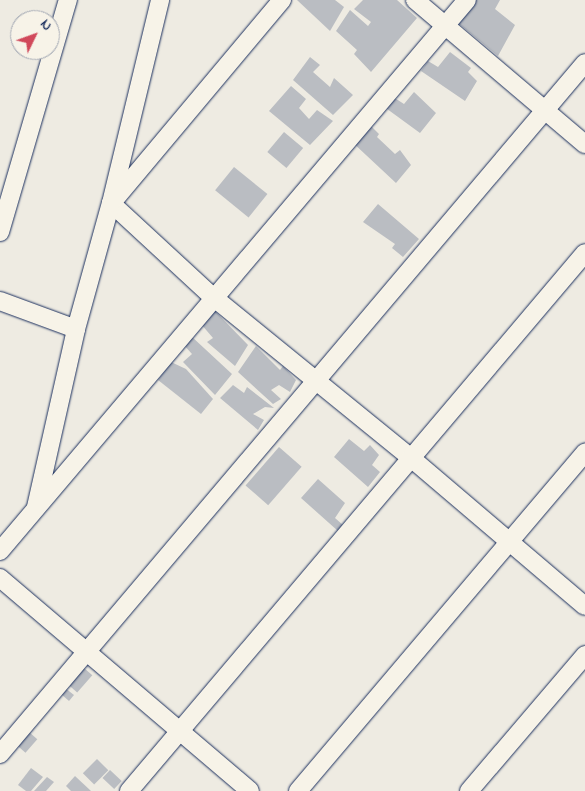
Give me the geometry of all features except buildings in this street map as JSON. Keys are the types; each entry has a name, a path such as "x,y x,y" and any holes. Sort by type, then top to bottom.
{"street":[{"path":"0,232 68,0"},
{"path":"35,510 76,329 111,203 160,0"},
{"path":"111,203 282,0"},
{"path":"415,0 585,144"},
{"path":"0,551 213,297 467,0"},
{"path":"0,754 585,63"},
{"path":"111,203 213,297 411,458 585,606"},
{"path":"128,791 585,253"},
{"path":"0,300 76,329"},
{"path":"298,791 585,452"},
{"path":"0,578 250,791"},
{"path":"469,791 585,654"}]}
